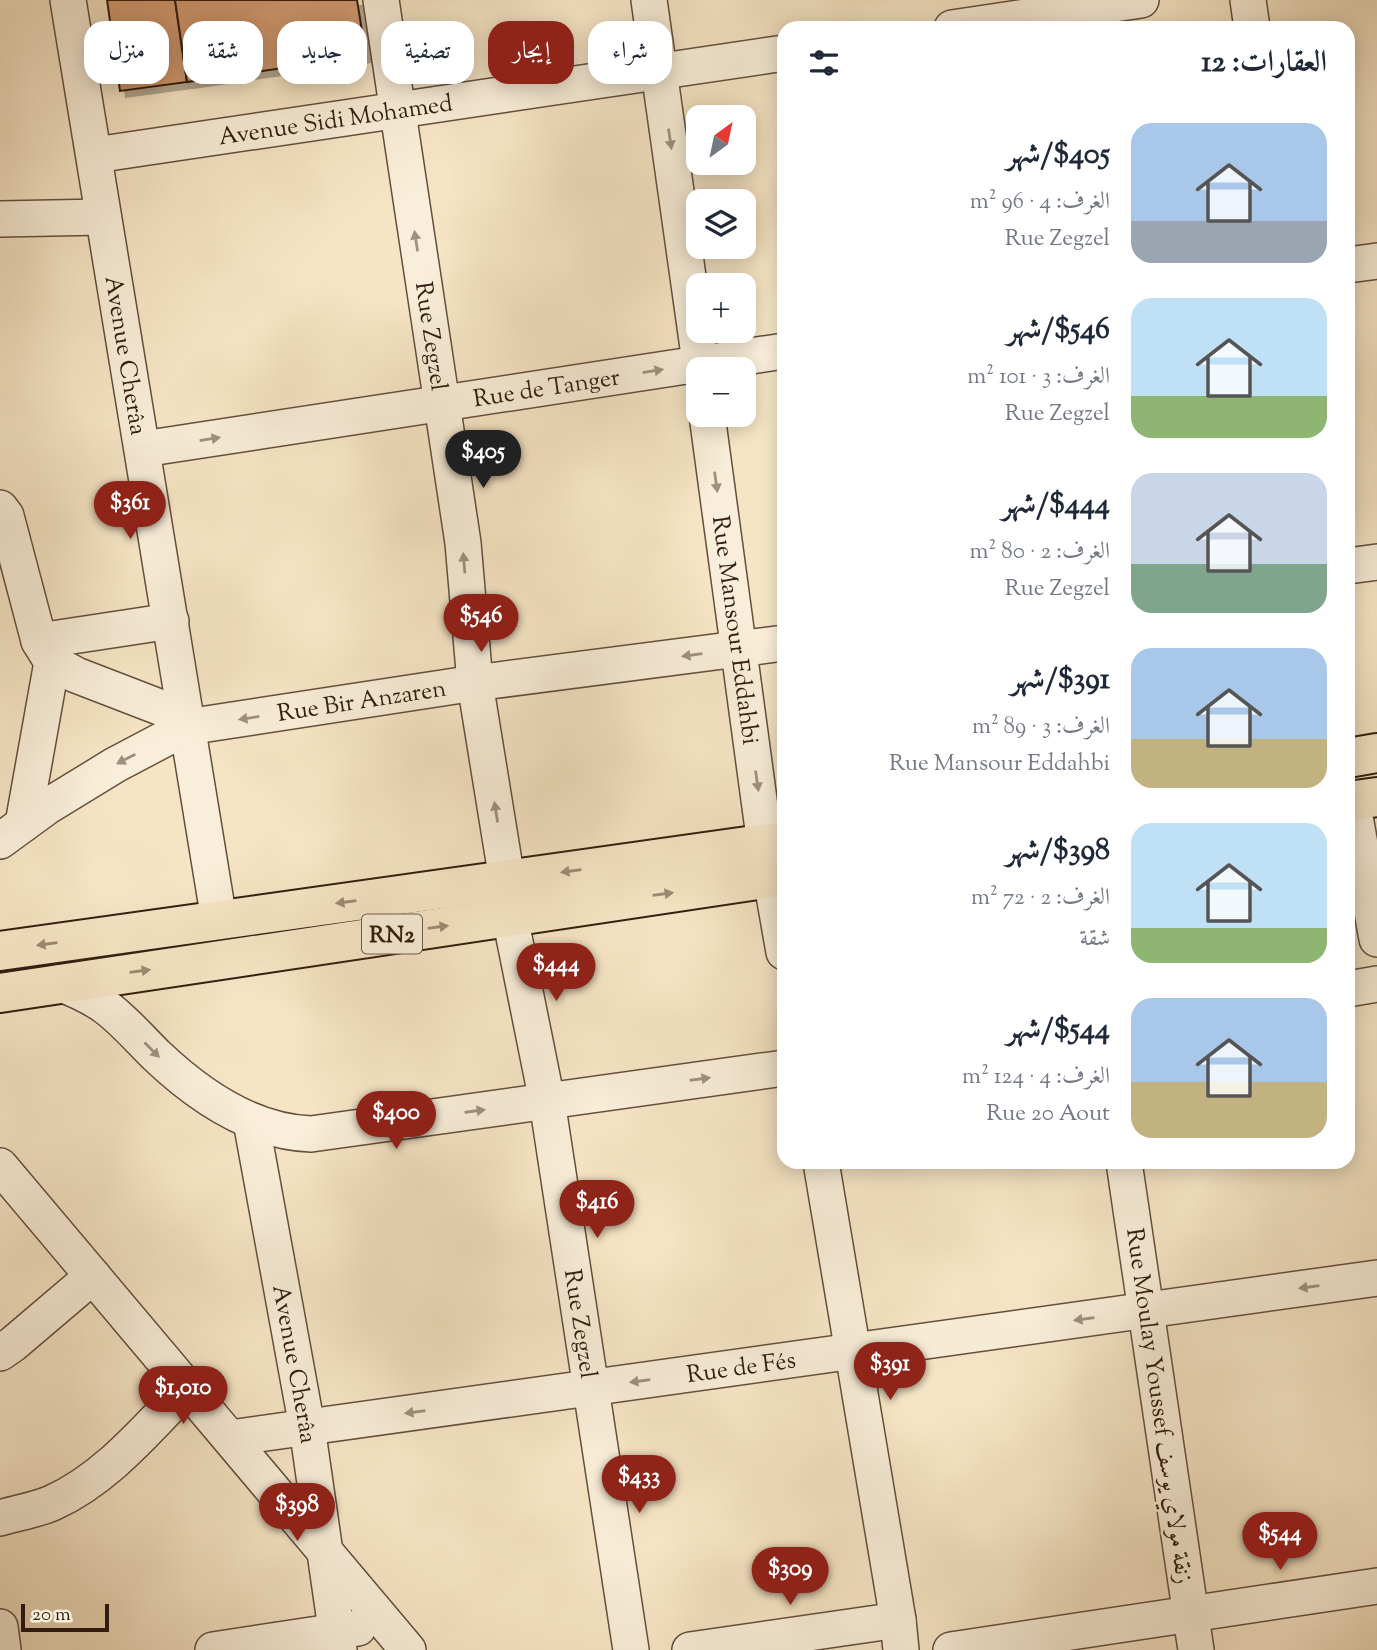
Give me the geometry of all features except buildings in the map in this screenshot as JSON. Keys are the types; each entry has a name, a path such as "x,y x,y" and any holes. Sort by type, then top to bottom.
{"highway":[{"name":"RN2","path":"0,993 508,898 776,860"},
{"name":"RN2","path":"0,951 219,920 508,898"}],"street":[{"name":"Avenue Cherâa","path":"68,0 219,920"},
{"name":"Rue Zegzel","path":"381,0 463,543 475,683 508,898 547,1101 631,1650"},
{"path":"649,0 653,21"},
{"path":"963,20 1141,0"},
{"path":"1248,0 1251,21"},
{"name":"Avenue Sidi Mohamed","path":"672,69 777,54"},
{"name":"Avenue Sidi Mohamed","path":"95,155 588,82"},
{"path":"663,84 700,357"},
{"path":"0,219 103,217"},
{"path":"1355,264 1377,261"},
{"name":"Rue de Tanger","path":"753,357 777,352"},
{"name":"Rue de Tanger","path":"143,449 686,369"},
{"name":"Rue Mansour Eddahbi","path":"709,427 739,648 776,860"},
{"path":"0,508 6,516 45,651 11,832"},
{"path":"1355,565 1377,562"},
{"path":"45,651 172,621"},
{"name":"Rue Bir Anzaren","path":"186,722 777,644"},
{"path":"45,651 76,675 186,722"},
{"path":"11,832 48,806 186,722"},
{"path":"1359,799 1377,939"},
{"path":"58,984 80,991 120,1016 178,1074 209,1097 251,1121 280,1131 311,1134 777,1069"},
{"path":"1355,988 1377,985"},
{"name":"Avenue Cherâa","path":"251,1121 307,1427 338,1641"},
{"path":"0,1166 408,1650"},
{"path":"690,1650 900,1635 822,1169"},
{"name":"Rue Moulay Youssef زنقة مولاي يوسف","path":"1125,1169 1196,1650"},
{"path":"0,1353 93,1276"},
{"name":"Rue de Fés","path":"230,1438 1377,1278"},
{"path":"0,1518 51,1504 89,1481 132,1444 187,1388"},
{"path":"951,1650 1377,1586"},
{"path":"212,1650 338,1641 386,1623"},
{"path":"0,1626 3,1650"}]}
